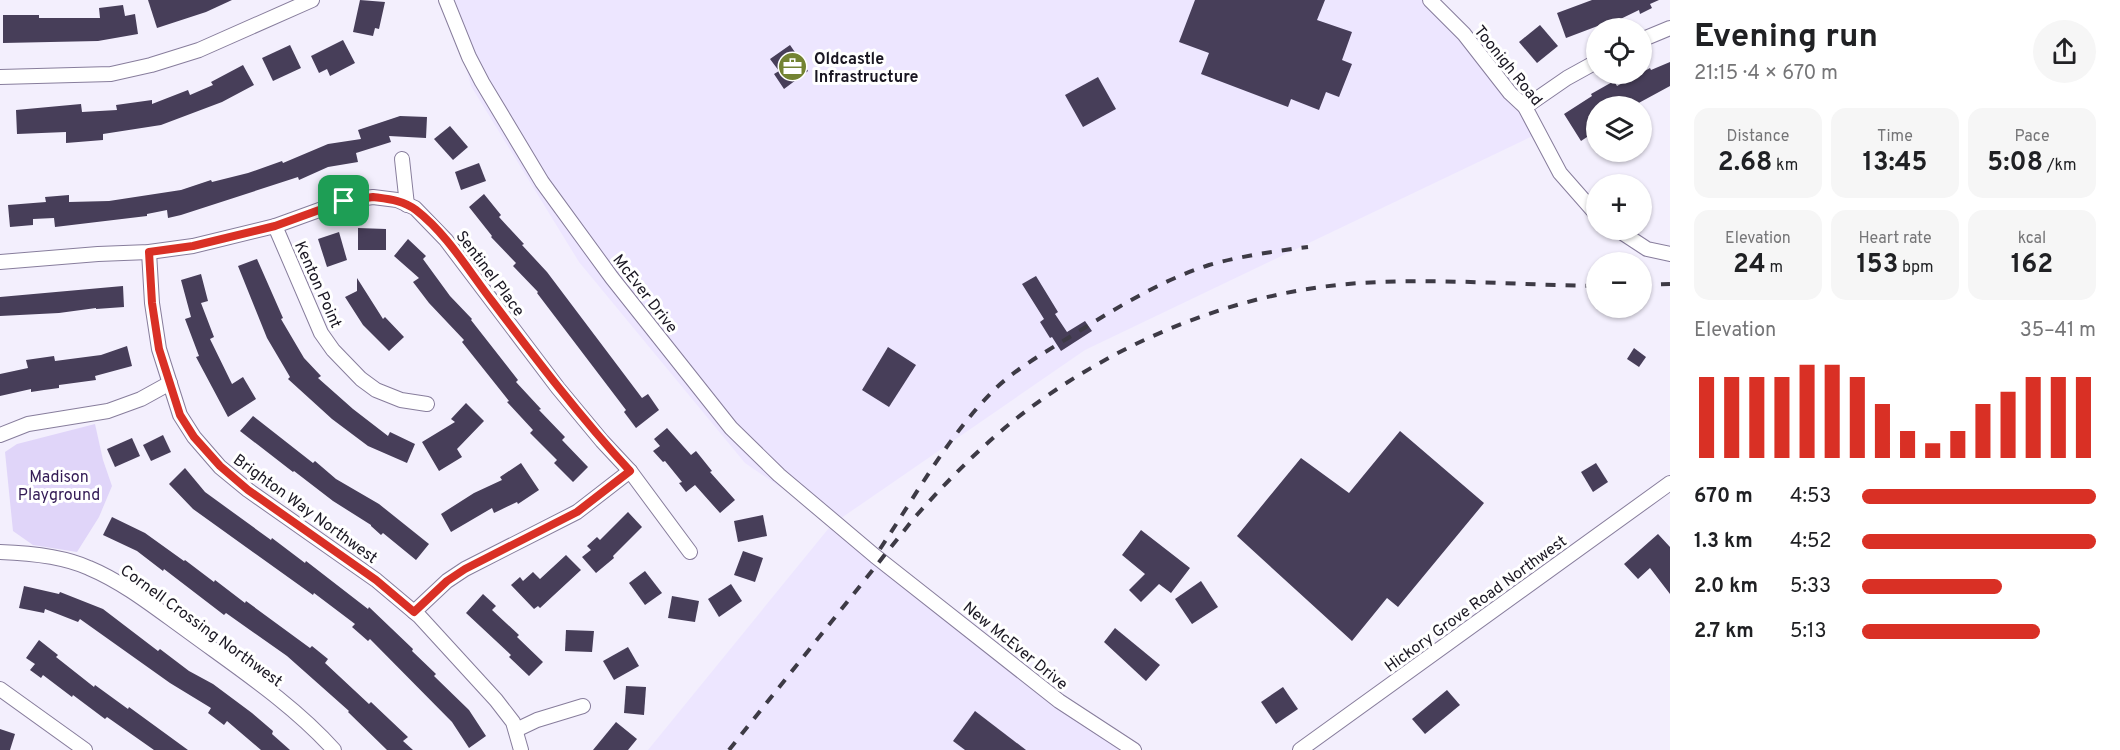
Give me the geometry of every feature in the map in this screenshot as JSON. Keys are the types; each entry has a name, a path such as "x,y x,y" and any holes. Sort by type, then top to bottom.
{"street":[{"path":"0,77 111,74 152,65 199,50 312,0"},
{"name":"McEver Drive","path":"446,0 469,57 488,92 542,182 612,278 731,428 779,475 881,560"},
{"name":"Toonigh Road","path":"1430,0 1464,34 1510,93 1525,107 1560,173 1586,203"},
{"path":"1652,35 1670,28"},
{"path":"1525,107 1586,68"},
{"path":"402,159 407,205"},
{"name":"Sentinel Place","path":"0,262 149,252 193,246 275,226 344,201 373,197 397,200 415,208 446,240 558,388 630,471 690,552"},
{"name":"Kenton Point","path":"275,226 321,333 333,350 361,379 376,390 401,400 427,404"},
{"path":"1633,240 1647,249 1670,254"},
{"name":"Brighton Way Northwest","path":"149,252 152,303 159,349 180,415 194,437 220,466 273,509 376,580 414,612 496,700 513,722 521,750"},
{"path":"0,435 28,424 108,411 141,399 170,383"},
{"path":"414,612 447,581 465,569 577,512 630,471"},
{"name":"Hickory Grove Road Northwest","path":"1300,750 1670,483"},
{"name":"Cornell Crossing Northwest","path":"0,552 33,554 88,567 119,584 220,655 297,714 334,750"},
{"name":"New McEver Drive","path":"881,560 1059,701 1134,750"},
{"path":"0,689 85,750"},
{"path":"516,730 537,720 583,706"}],"shaded area":[{"path":"449,0 1428,0 1543,131 1085,350 834,523 1127,750 648,750 833,523 745,463 579,262 471,86"}],"green space":[{"name":"Madison Playground","path":"95,424 103,460 112,486 99,517 77,552 33,545 13,531 5,452 17,444"}],"building":[{"path":"148,0 232,0 206,12 157,28"},
{"path":"360,0 385,2 379,29 375,28 373,36 353,32"},
{"path":"1195,0 1325,0 1317,20 1352,32 1342,60 1352,64 1339,97 1326,92 1319,110 1291,99 1288,107 1201,74 1209,53 1179,42"},
{"path":"1592,0 1659,0 1650,4 1652,8 1640,14 1639,10 1623,18 1586,18 1586,30 1566,38 1557,13"},
{"path":"123,5 125,16 135,14 138,34 98,41 3,43 3,15 39,15 39,18 100,18 99,8"},
{"path":"1540,25 1558,46 1537,63 1519,42"},
{"path":"343,40 355,63 330,76 327,69 319,73 311,56"},
{"path":"290,45 301,68 273,81 262,58"},
{"path":"790,45 808,71 784,89 774,74 779,71 770,59"},
{"path":"1670,62 1670,86 1652,96 1592,96 1591,94 1609,84 1617,86 1652,84 1652,70"},
{"path":"243,65 254,85 222,102 161,125 103,134 103,140 66,143 66,132 17,134 16,110 81,104 82,112 117,110 116,105 152,100 152,104 188,90 190,95 213,85 211,82"},
{"path":"1098,77 1116,109 1083,127 1065,95"},
{"path":"1586,100 1586,138 1581,141 1564,114"},
{"path":"400,116 427,117 426,138 389,136 391,142 356,153 358,162 328,167 299,180 298,177 181,215 168,218 167,210 147,214 147,216 55,227 54,218 33,219 33,225 10,227 8,205 46,202 45,197 69,195 69,202 109,201 181,190 211,180 212,182 248,173 282,161 283,163 328,144 361,139 358,130"},
{"path":"450,126 468,147 453,160 434,139"},
{"path":"479,163 486,181 461,190 455,172"},
{"path":"484,194 501,215 499,217 547,272 642,398 648,394 659,410 636,428 624,412 626,410 538,292 513,266 516,263 491,237 469,207"},
{"path":"358,228 386,229 386,250 358,250"},
{"path":"339,232 347,260 327,267 318,239"},
{"path":"408,239 426,256 423,259 450,296 472,319 518,380 516,382 565,437 562,440 588,467 573,482 554,463 557,460 530,433 533,430 507,402 509,401 462,342 464,340 429,303 413,282 419,278 394,256"},
{"path":"257,259 283,318 281,319 304,358 321,376 318,378 388,436 390,432 415,444 407,463 368,446 332,419 288,379 290,377 267,338 238,266"},
{"path":"201,274 208,301 201,303 214,337 210,339 232,384 243,377 256,399 228,417 196,357 199,356 185,319 191,317 181,280"},
{"path":"1036,276 1058,312 1055,314 1067,332 1085,321 1092,331 1061,351 1040,322 1044,319 1022,284"},
{"path":"357,278 383,319 385,317 404,337 389,351 363,325 345,297 357,291"},
{"path":"123,286 124,307 0,316 0,297"},
{"path":"127,346 132,366 95,376 96,380 59,385 59,388 31,392 31,389 0,396 0,374 28,368 26,360 54,356 55,361 101,355"},
{"path":"888,347 916,365 889,407 862,390"},
{"path":"1634,348 1646,357 1639,367 1627,359"},
{"path":"466,403 484,421 457,449 462,457 439,471 422,442 455,422 451,419"},
{"path":"253,416 313,463 315,461 336,479 379,504 429,544 416,560 383,533 381,535 371,525 293,472 240,431"},
{"path":"667,428 691,455 696,451 712,471 710,472 735,500 720,513 695,485 686,492 679,483 682,482 665,461 663,462 653,451 660,446 654,439"},
{"path":"1400,431 1484,503 1398,607 1387,598 1352,641 1237,536 1301,458 1349,493"},
{"path":"163,435 171,452 151,461 143,445"},
{"path":"132,438 140,456 115,467 107,449"},
{"path":"521,463 539,490 518,504 517,502 494,513 492,508 451,532 441,514 474,493 502,480 500,477"},
{"path":"1596,463 1608,482 1593,492 1581,472"},
{"path":"185,468 205,492 271,540 272,538 305,563 306,561 368,609 369,607 413,649 412,651 436,674 434,676 469,710 486,736 469,748 452,722 370,639 368,641 352,627 355,624 193,509 169,484"},
{"path":"628,512 642,527 613,556 614,558 596,573 582,557 591,550 587,546 597,537 600,540"},
{"path":"763,515 767,536 738,542 734,521"},
{"path":"112,517 145,533 245,603 246,601 310,648 312,646 328,659 325,663 408,737 403,741 413,750 387,750 349,711 287,656 226,613 224,615 137,551 103,535"},
{"path":"1141,530 1190,568 1171,593 1159,584 1141,602 1129,590 1145,574 1122,555"},
{"path":"1658,534 1670,547 1670,594 1650,568 1638,579 1624,564"},
{"path":"743,551 763,558 755,582 734,575"},
{"path":"566,555 581,570 540,608 538,606 534,609 511,585 520,577 523,581 533,572 540,579"},
{"path":"645,571 662,593 645,605 629,583"},
{"path":"1201,581 1218,607 1192,624 1175,599"},
{"path":"731,584 742,601 719,617 708,599"},
{"path":"24,586 59,594 60,592 103,609 158,651 160,649 252,713 290,750 261,750 227,721 224,725 208,713 211,708 170,683 80,619 78,622 45,609 44,613 19,608"},
{"path":"483,594 496,606 492,610 543,662 529,676 509,657 511,655 466,613"},
{"path":"672,596 699,601 695,622 668,618"},
{"path":"1115,628 1160,665 1146,681 1104,642"},
{"path":"566,630 594,631 592,652 565,651"},
{"path":"39,640 58,655 56,657 94,687 95,685 128,709 129,707 188,750 154,750 107,717 105,719 73,695 72,697 43,675 41,678 30,670 35,664 26,658"},
{"path":"628,647 639,666 614,680 603,661"},
{"path":"626,686 646,687 644,715 624,713"},
{"path":"1283,687 1298,709 1276,724 1261,702"},
{"path":"1447,690 1460,705 1425,734 1412,719"},
{"path":"975,711 1026,750 965,750 953,741"},
{"path":"616,722 637,739 628,750 593,750"},
{"path":"0,729 15,734 10,750 0,750"}],"railway":[{"path":"880,549 933,466 962,427 994,390 1020,369 1119,307 1172,279 1221,262 1308,247"},
{"path":"729,750 915,517 941,489 982,448 1026,411 1063,385 1102,362 1142,341 1227,308 1271,296 1315,288 1360,283 1419,281 1586,286"},
{"path":"1652,285 1670,284"}],"place":[{"name":"Oldcastle Infrastructure","path":"793,67"}],"route":[{"path":"373,197 397,200 415,208 446,240 558,388 630,471 577,512 465,569 447,581 414,612 376,580 273,509 220,466 194,437 180,415 159,349 152,303 149,252 193,246 275,226 344,201 373,197"}]}
